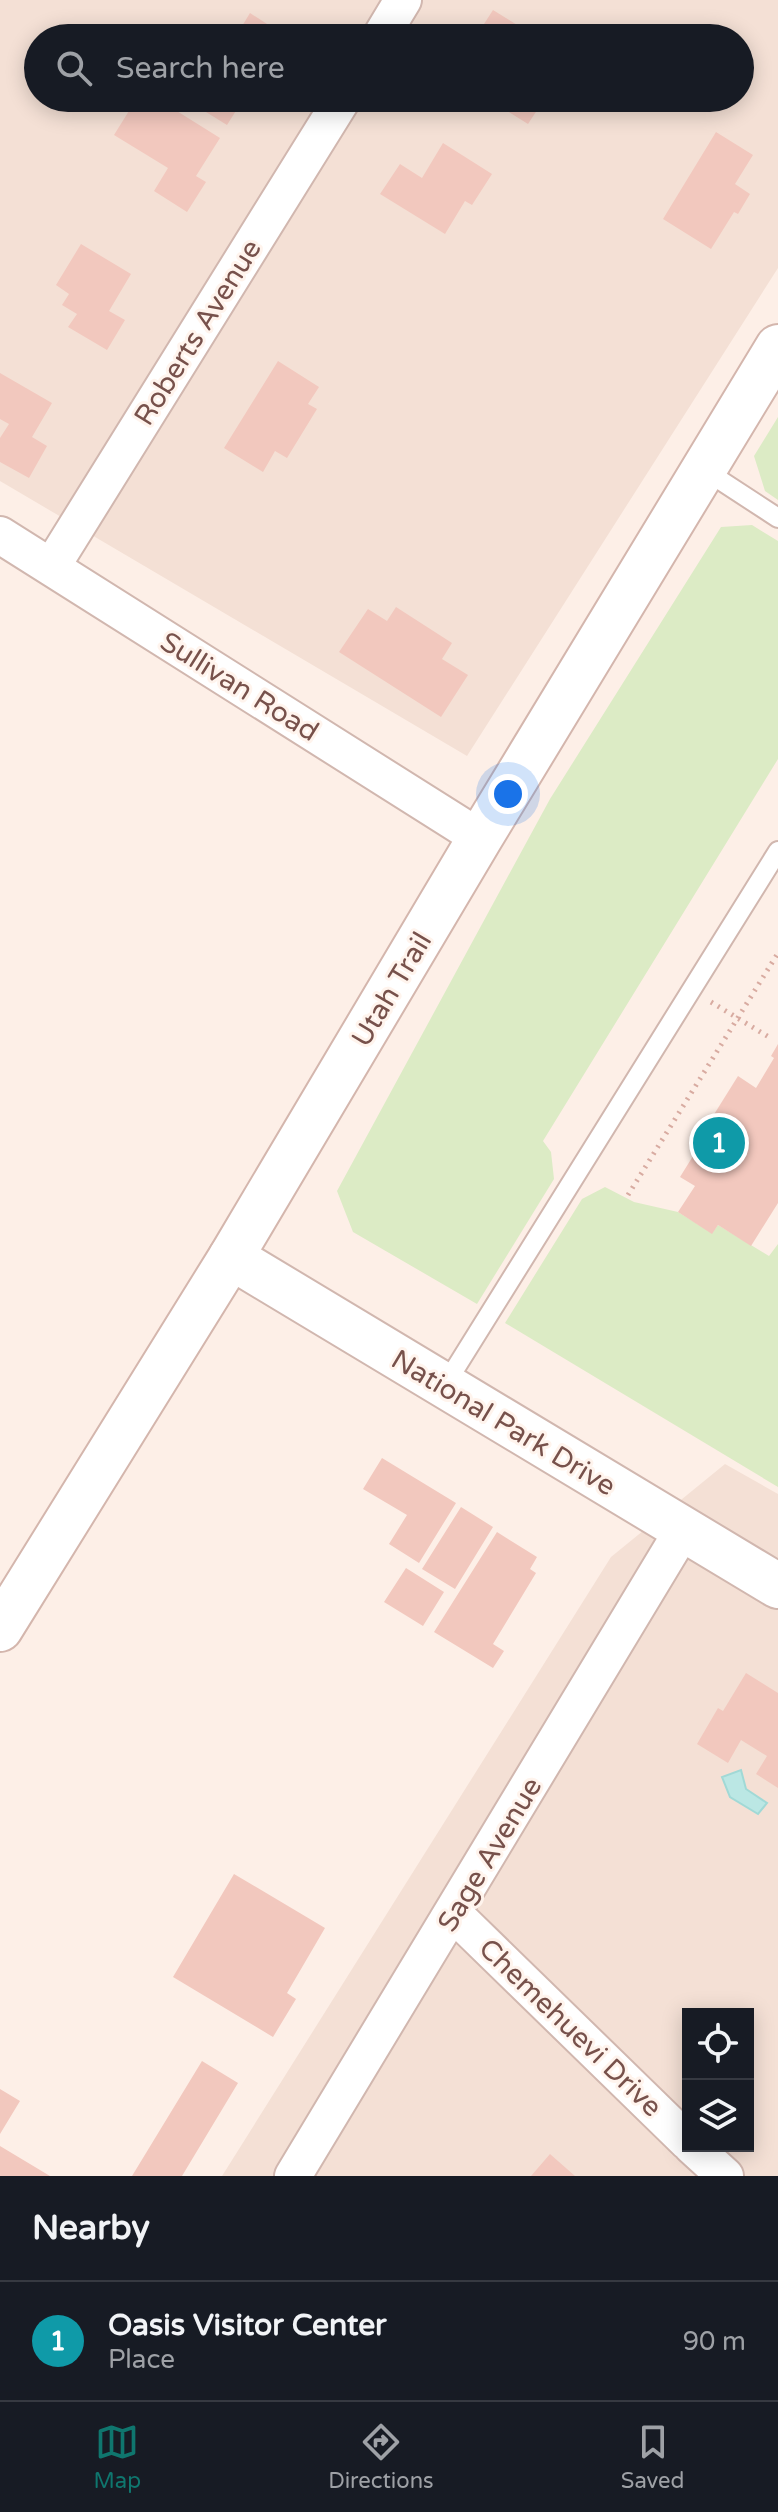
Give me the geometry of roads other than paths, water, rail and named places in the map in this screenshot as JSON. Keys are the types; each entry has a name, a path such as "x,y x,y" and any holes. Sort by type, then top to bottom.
{"main road":[{"name":"Utah Trail","path":"0,1629 231,1257 480,838 778,347"},
{"name":"National Park Drive","path":"231,1257 778,1586"}],"street":[{"path":"388,24 403,0"},
{"name":"Roberts Avenue","path":"52,566 334,112"},
{"name":"Sullivan Road","path":"0,535 480,838"},
{"name":"Sage Avenue","path":"293,2176 683,1530"},
{"name":"Chemehuevi Drive","path":"453,1913 682,2136"},
{"path":"699,2152 725,2176"}],"lane":[{"path":"703,469 778,518"},
{"path":"445,1385 778,851"}],"water":[{"path":"741,1770 746,1789 767,1803 758,1814 730,1797 722,1777"}],"place":[{"name":"Oasis Visitor Center","path":"719,1143"}]}
